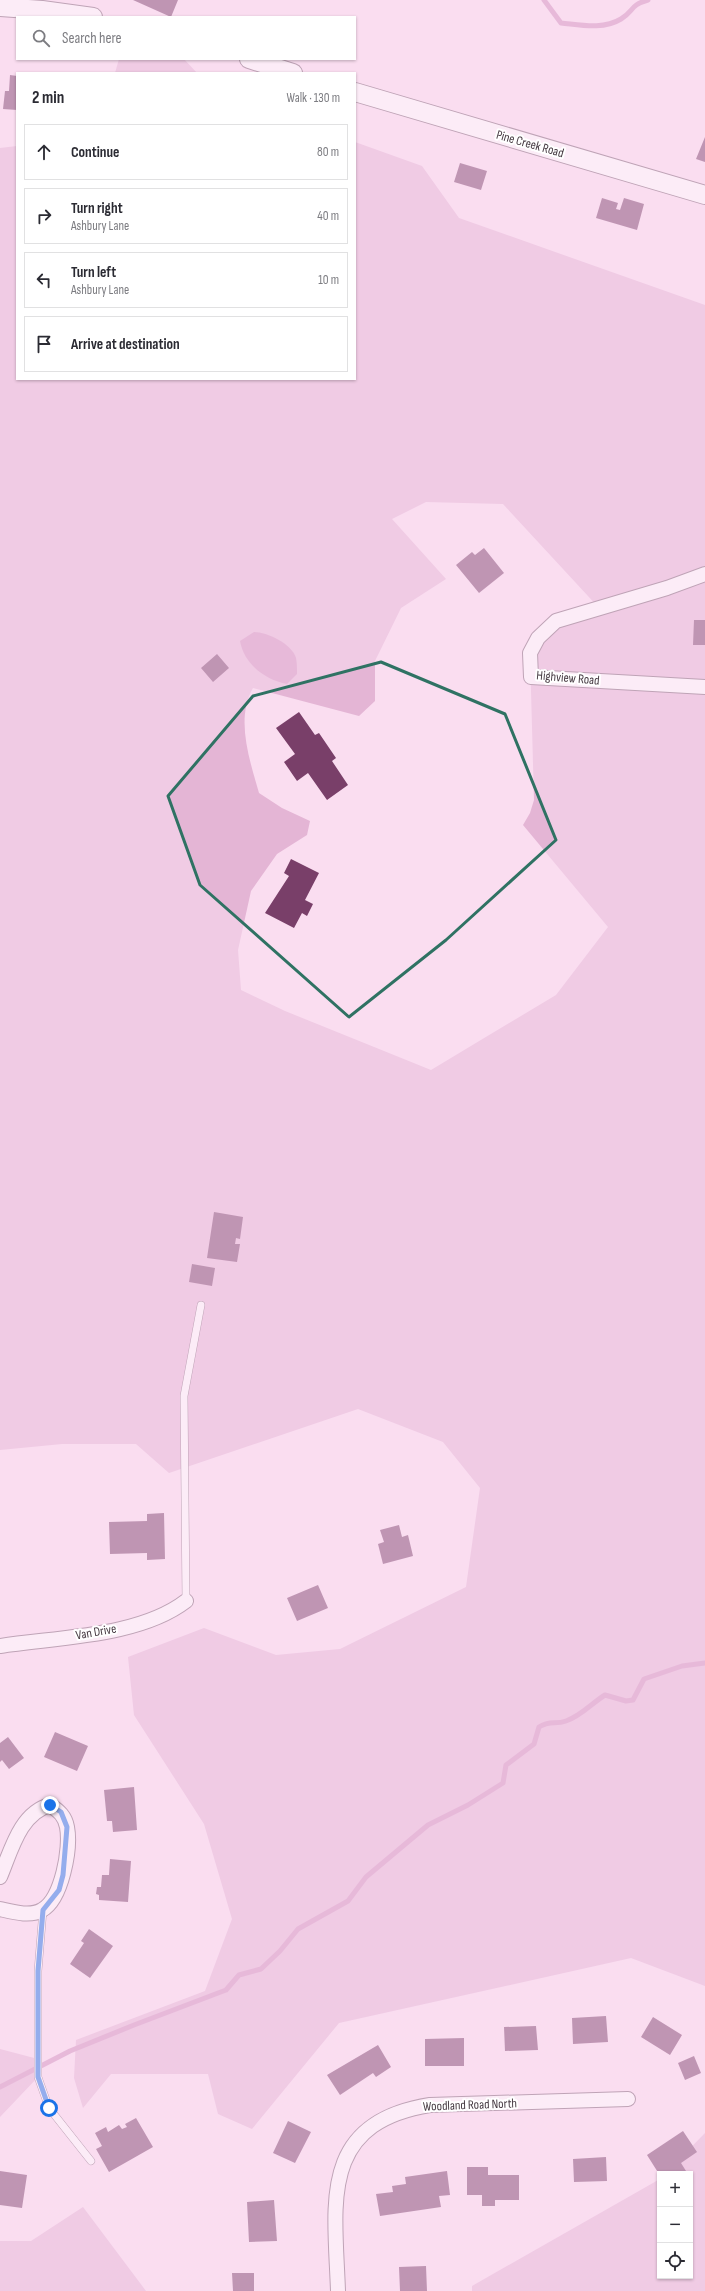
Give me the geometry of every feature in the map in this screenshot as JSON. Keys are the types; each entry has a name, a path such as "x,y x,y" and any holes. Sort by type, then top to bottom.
{"street":[{"path":"0,7 42,10 86,16"},
{"path":"252,60 290,72"},
{"name":"Pine Creek Road","path":"356,92 705,195"},
{"name":"Highview Road","path":"705,574 668,588 556,621 538,638 530,653 531,676 705,687"},
{"name":"Van Drive","path":"0,1646 133,1626 152,1621 172,1611 186,1601"},
{"path":"0,1877 21,1828 31,1816 40,1808 50,1805 61,1812 67,1827 63,1875 59,1890 43,1910 32,1914 0,1910"},
{"name":"Woodland Road North","path":"338,2291 335,2195 338,2177 345,2158 356,2139 370,2127 407,2109 430,2106 628,2099"}],"lane":[{"path":"186,1601 184,1396 201,1305"},
{"path":"43,1910 38,1971 38,2077 49,2108 91,2161"}],"highlighted area":[{"path":"381,662 505,714 556,840 446,940 349,1017 200,885 168,796 253,696"}],"shaded area":[{"path":"119,60 185,60 196,72 115,72"},
{"path":"356,142 422,166 459,218 705,305 705,1986 631,1958 339,2023 252,2129 218,2114 208,2074 111,2074 83,2108 74,2078 76,2040 205,1991 232,1919 204,1824 134,1715 128,1657 204,1628 276,1655 340,1649 466,1587 480,1488 443,1442 358,1409 169,1473 136,1444 62,1444 0,1450 0,148 16,146 16,380 356,380","holes":["426,502 503,504 600,609 556,621 530,653 534,800 530,813 523,825 608,927 556,995 431,1070 285,1011 241,990 238,950 251,891 277,854 307,835 310,821 282,808 259,793 248,754 246,740 245,713 248,700 253,688 359,716 375,701 375,661 401,608 446,579 392,519"]},
{"path":"254,632 265,634 278,640 290,648 294,653 296,658 297,674 287,684 264,675 251,664 246,657 240,641"},
{"path":"0,2049 38,2059 38,2077 0,2117"},
{"path":"705,2133 705,2291 472,2291 472,2286 657,2181 657,2279 693,2279 693,2171 668,2171"},
{"path":"83,2207 146,2291 0,2291 0,2241 31,2241"}],"building":[{"path":"133,0 178,0 171,16"},
{"path":"10,75 16,76 16,110 3,109 5,91 9,91"},
{"path":"705,137 705,162 696,159"},
{"path":"460,163 487,171 481,190 454,182"},
{"path":"602,198 618,203 616,209 620,210 624,198 644,204 637,230 596,218"},
{"path":"484,548 504,573 479,593 456,565 472,552 475,555"},
{"path":"694,620 705,620 705,645 693,645"},
{"path":"217,654 229,668 213,682 201,668"},
{"path":"299,712 315,735 319,733 336,758 332,761 348,785 327,800 308,773 297,781 284,762 295,754 276,728"},
{"path":"291,859 319,873 305,900 313,904 307,916 302,913 294,928 265,913 289,876 284,873"},
{"path":"214,1212 243,1217 240,1239 236,1238 235,1244 240,1244 237,1262 207,1258"},
{"path":"192,1264 215,1268 212,1286 189,1282"},
{"path":"164,1513 165,1559 147,1560 147,1553 110,1554 109,1522 147,1521 147,1514"},
{"path":"399,1525 402,1537 408,1535 413,1556 383,1564 378,1544 384,1542 380,1530"},
{"path":"318,1585 328,1608 297,1621 287,1598"},
{"path":"55,1732 88,1746 77,1771 44,1757"},
{"path":"8,1737 24,1758 9,1769 2,1760 0,1762 0,1743"},
{"path":"134,1787 137,1830 113,1832 112,1821 107,1821 104,1790"},
{"path":"110,1859 131,1861 128,1902 99,1900 99,1895 96,1894 97,1887 101,1887 102,1875 109,1875"},
{"path":"89,1929 113,1946 90,1978 70,1964 84,1943 81,1941"},
{"path":"606,2016 608,2042 573,2044 572,2018"},
{"path":"653,2017 682,2035 670,2055 641,2037"},
{"path":"536,2026 538,2050 505,2051 504,2027"},
{"path":"464,2038 464,2066 425,2066 425,2039"},
{"path":"378,2045 391,2067 376,2077 373,2073 340,2095 327,2075"},
{"path":"694,2056 701,2073 685,2080 678,2063"},
{"path":"136,2118 153,2147 109,2172 96,2149 102,2146 95,2133 106,2127 108,2132 119,2125 122,2129 127,2127 125,2124"},
{"path":"288,2121 311,2132 295,2163 273,2153"},
{"path":"683,2131 697,2152 681,2163 686,2171 657,2171 647,2155"},
{"path":"606,2157 607,2181 574,2182 573,2159"},
{"path":"467,2167 488,2167 488,2175 519,2175 519,2200 495,2200 495,2206 482,2206 482,2195 467,2195"},
{"path":"0,2171 27,2175 22,2208 0,2205"},
{"path":"447,2171 450,2195 439,2196 441,2207 380,2216 376,2194 393,2192 392,2186 406,2184 405,2177"},
{"path":"274,2200 277,2241 249,2242 247,2202"},
{"path":"426,2266 427,2291 400,2291 399,2267"},
{"path":"232,2273 254,2273 254,2291 233,2291"}],"waterway":[{"path":"544,0 561,23 584,26 607,25 621,19 635,6 648,0"},
{"path":"0,2087 70,2051 226,1990 239,1975 261,1969 280,1951 298,1929 348,1901 366,1877 428,1825 468,1805 503,1783 506,1765 534,1744 539,1727 546,1724 571,1719 582,1713 605,1695 626,1701 633,1700 644,1679 682,1666 705,1663"}],"route":[{"path":"49,2108 38,2077 38,1971 43,1910 51,1903 59,1890 63,1875 67,1827 61,1812 50,1805"}]}
